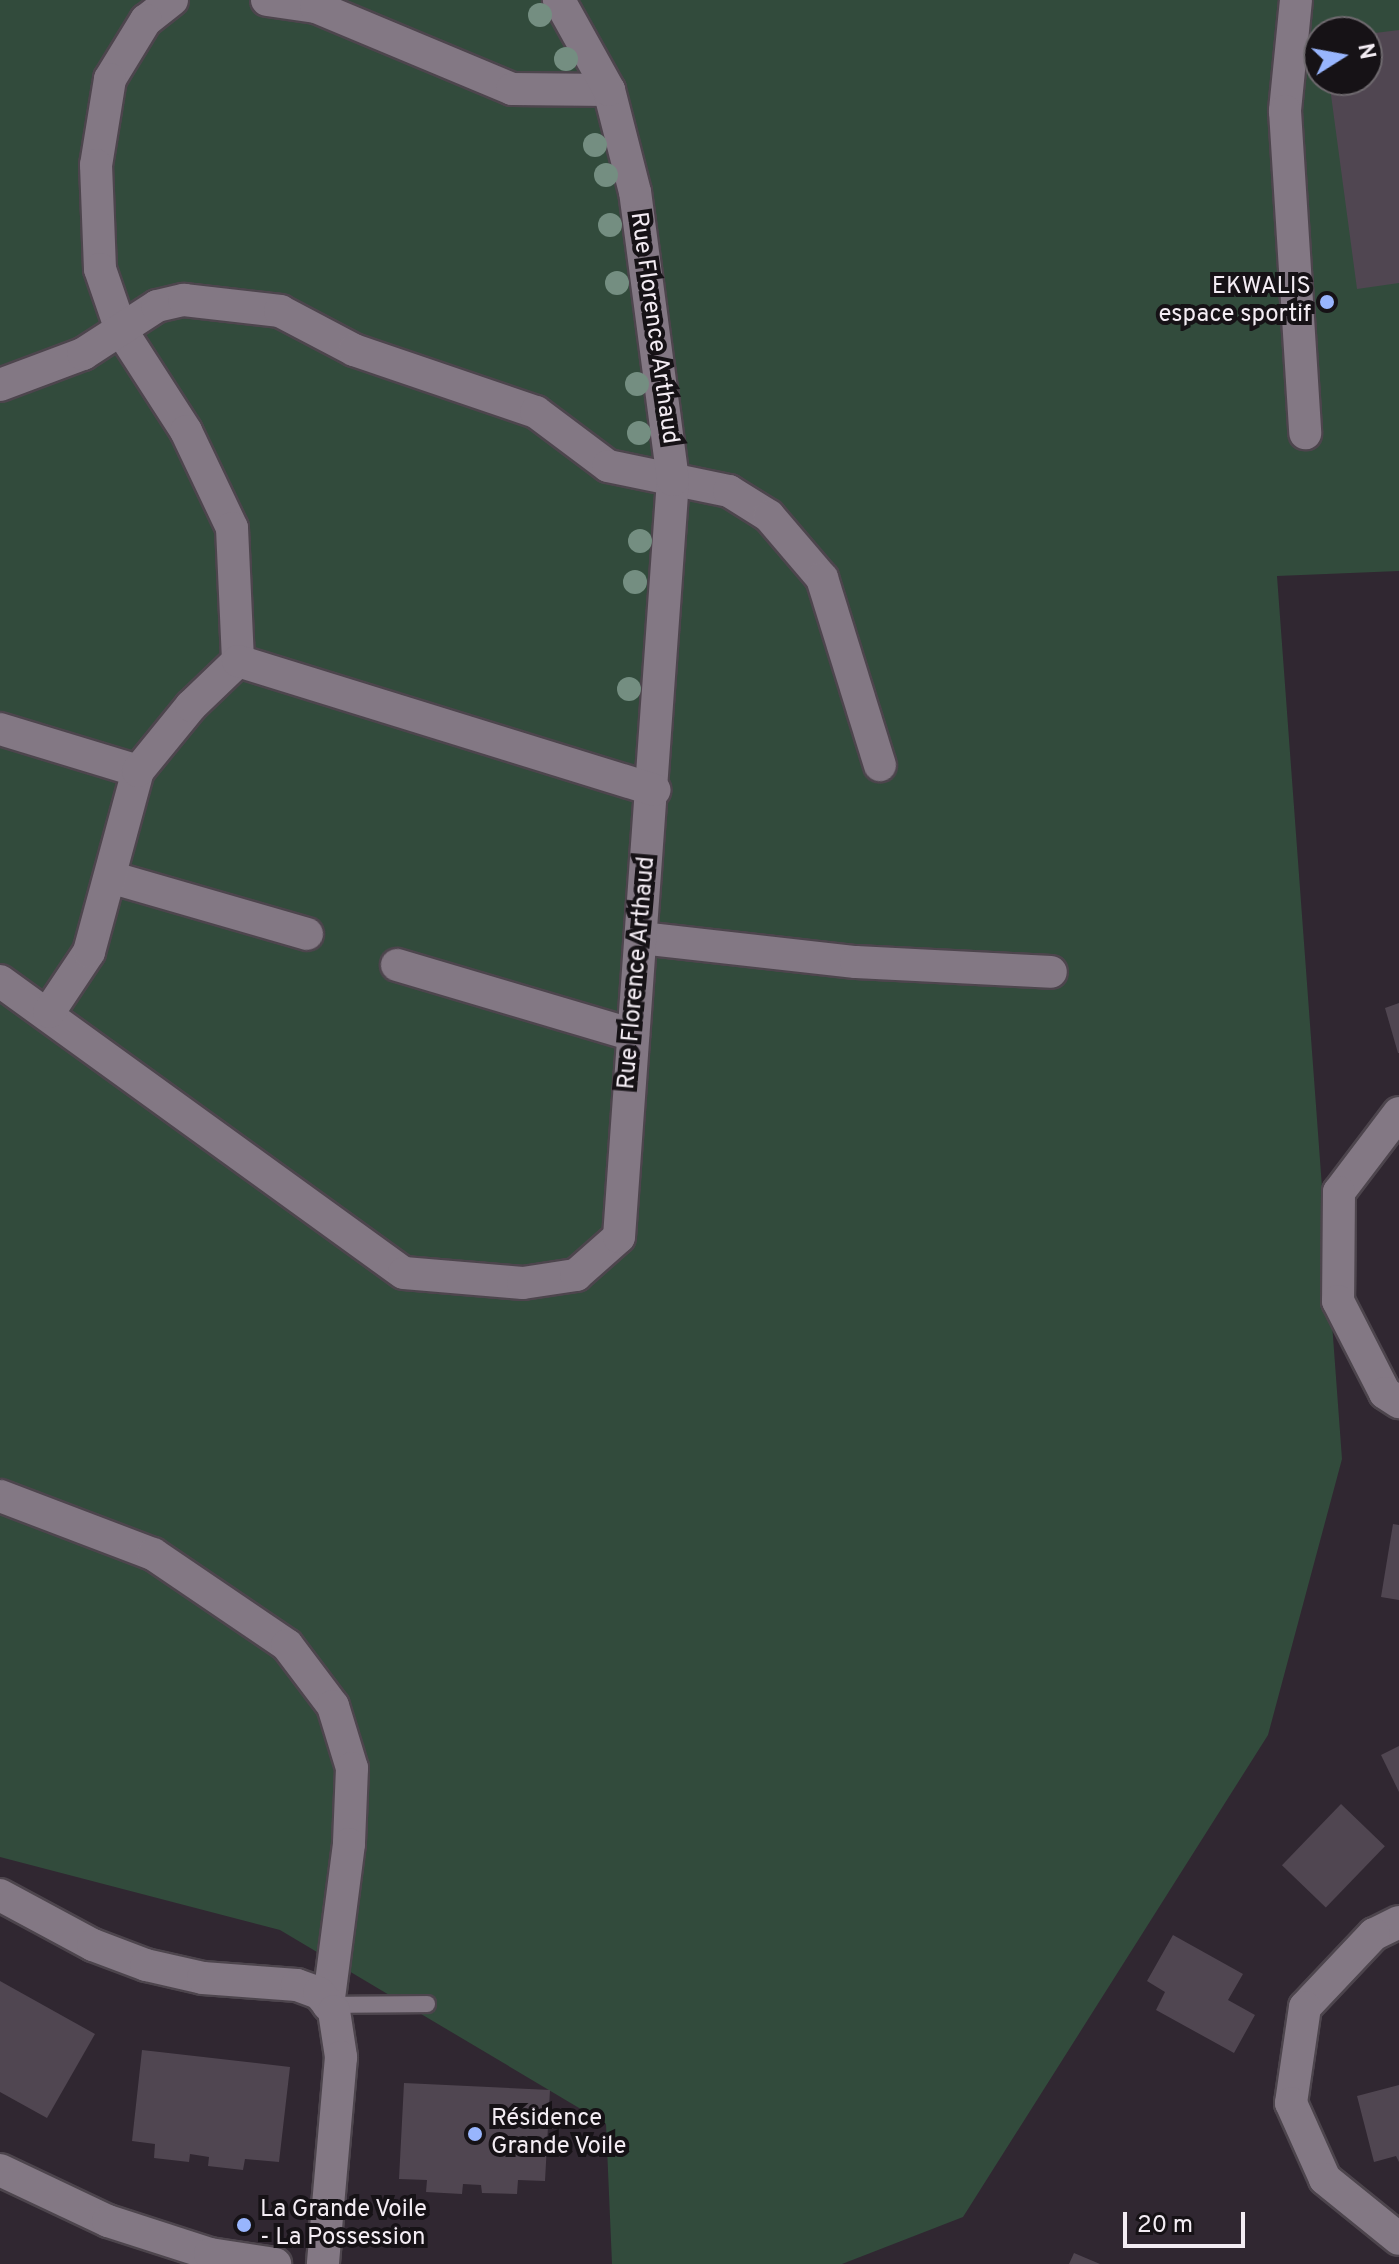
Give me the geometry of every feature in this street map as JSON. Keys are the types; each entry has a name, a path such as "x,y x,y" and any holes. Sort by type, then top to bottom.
{"street":[{"path":"49,1012 89,952 138,771 191,706 238,661 232,528 186,431 121,330 100,269 96,165 110,79 146,20 172,0"},
{"path":"267,0 316,7 512,89 609,90"},
{"name":"Rue Florence Arthaud","path":"0,981 49,1012 404,1273 523,1283 576,1275 619,1237 654,790 664,565 673,480 635,192 609,90 559,0"},
{"path":"1296,0 1285,111 1305,433"},
{"path":"0,385 83,354 157,306 184,300 280,311 354,350 536,412 608,466 729,491 769,516 822,578 880,765"},
{"path":"238,661 654,790"},
{"path":"0,729 138,771"},
{"path":"110,877 307,934"},
{"path":"641,938 856,962 1051,972"},
{"path":"397,965 633,1035"},
{"path":"1399,1113 1339,1192 1338,1301 1385,1393 1399,1402"},
{"path":"0,1496 153,1554 287,1645 333,1706 352,1768 349,1844 328,2005"},
{"path":"0,1895 93,1945 146,1965 203,1978 297,1985 319,1993 341,2032 323,2264"},
{"path":"1399,1922 1374,1934 1305,2007 1291,2103 1325,2179 1399,2239"},
{"path":"0,2170 108,2221 210,2254 275,2264"}],"lane":[{"path":"328,2005 427,2004"}],"green space":[{"path":"0,0 1399,0 1399,571 1277,576 1342,1459 1268,1735 963,2217 842,2264 612,2264 606,2124 280,1930 0,1857"}],"building":[{"path":"1399,30 1399,283 1357,289 1331,96 1383,96 1383,32"},
{"path":"1399,1003 1399,1053 1398,1053 1385,1008"},
{"path":"1393,1524 1399,1525 1399,1600 1381,1597"},
{"path":"1399,1746 1399,1792 1381,1755"},
{"path":"1341,1804 1385,1846 1326,1908 1282,1865"},
{"path":"1173,1935 1243,1974 1228,2000 1255,2015 1234,2053 1156,2010 1165,1992 1147,1981"},
{"path":"0,1981 95,2034 47,2118 0,2092"},
{"path":"142,2050 290,2067 279,2162 245,2159 243,2170 208,2166 209,2157 190,2154 189,2162 154,2158 155,2144 132,2141"},
{"name":"Résidence Grande Voile","path":"404,2083 550,2090 545,2181 518,2180 517,2194 482,2193 481,2185 463,2184 462,2194 426,2192 427,2180 399,2179"},
{"path":"1399,2085 1399,2162 1396,2156 1374,2162 1357,2096"},
{"path":"1074,2253 1100,2264 1069,2264"}],"place":[{"name":"EKWALIS espace sportif","path":"1327,302"},
{"name":"Résidence Grande Voile","path":"475,2134"},
{"name":"La Grande Voile - La Possession","path":"244,2225"}]}
